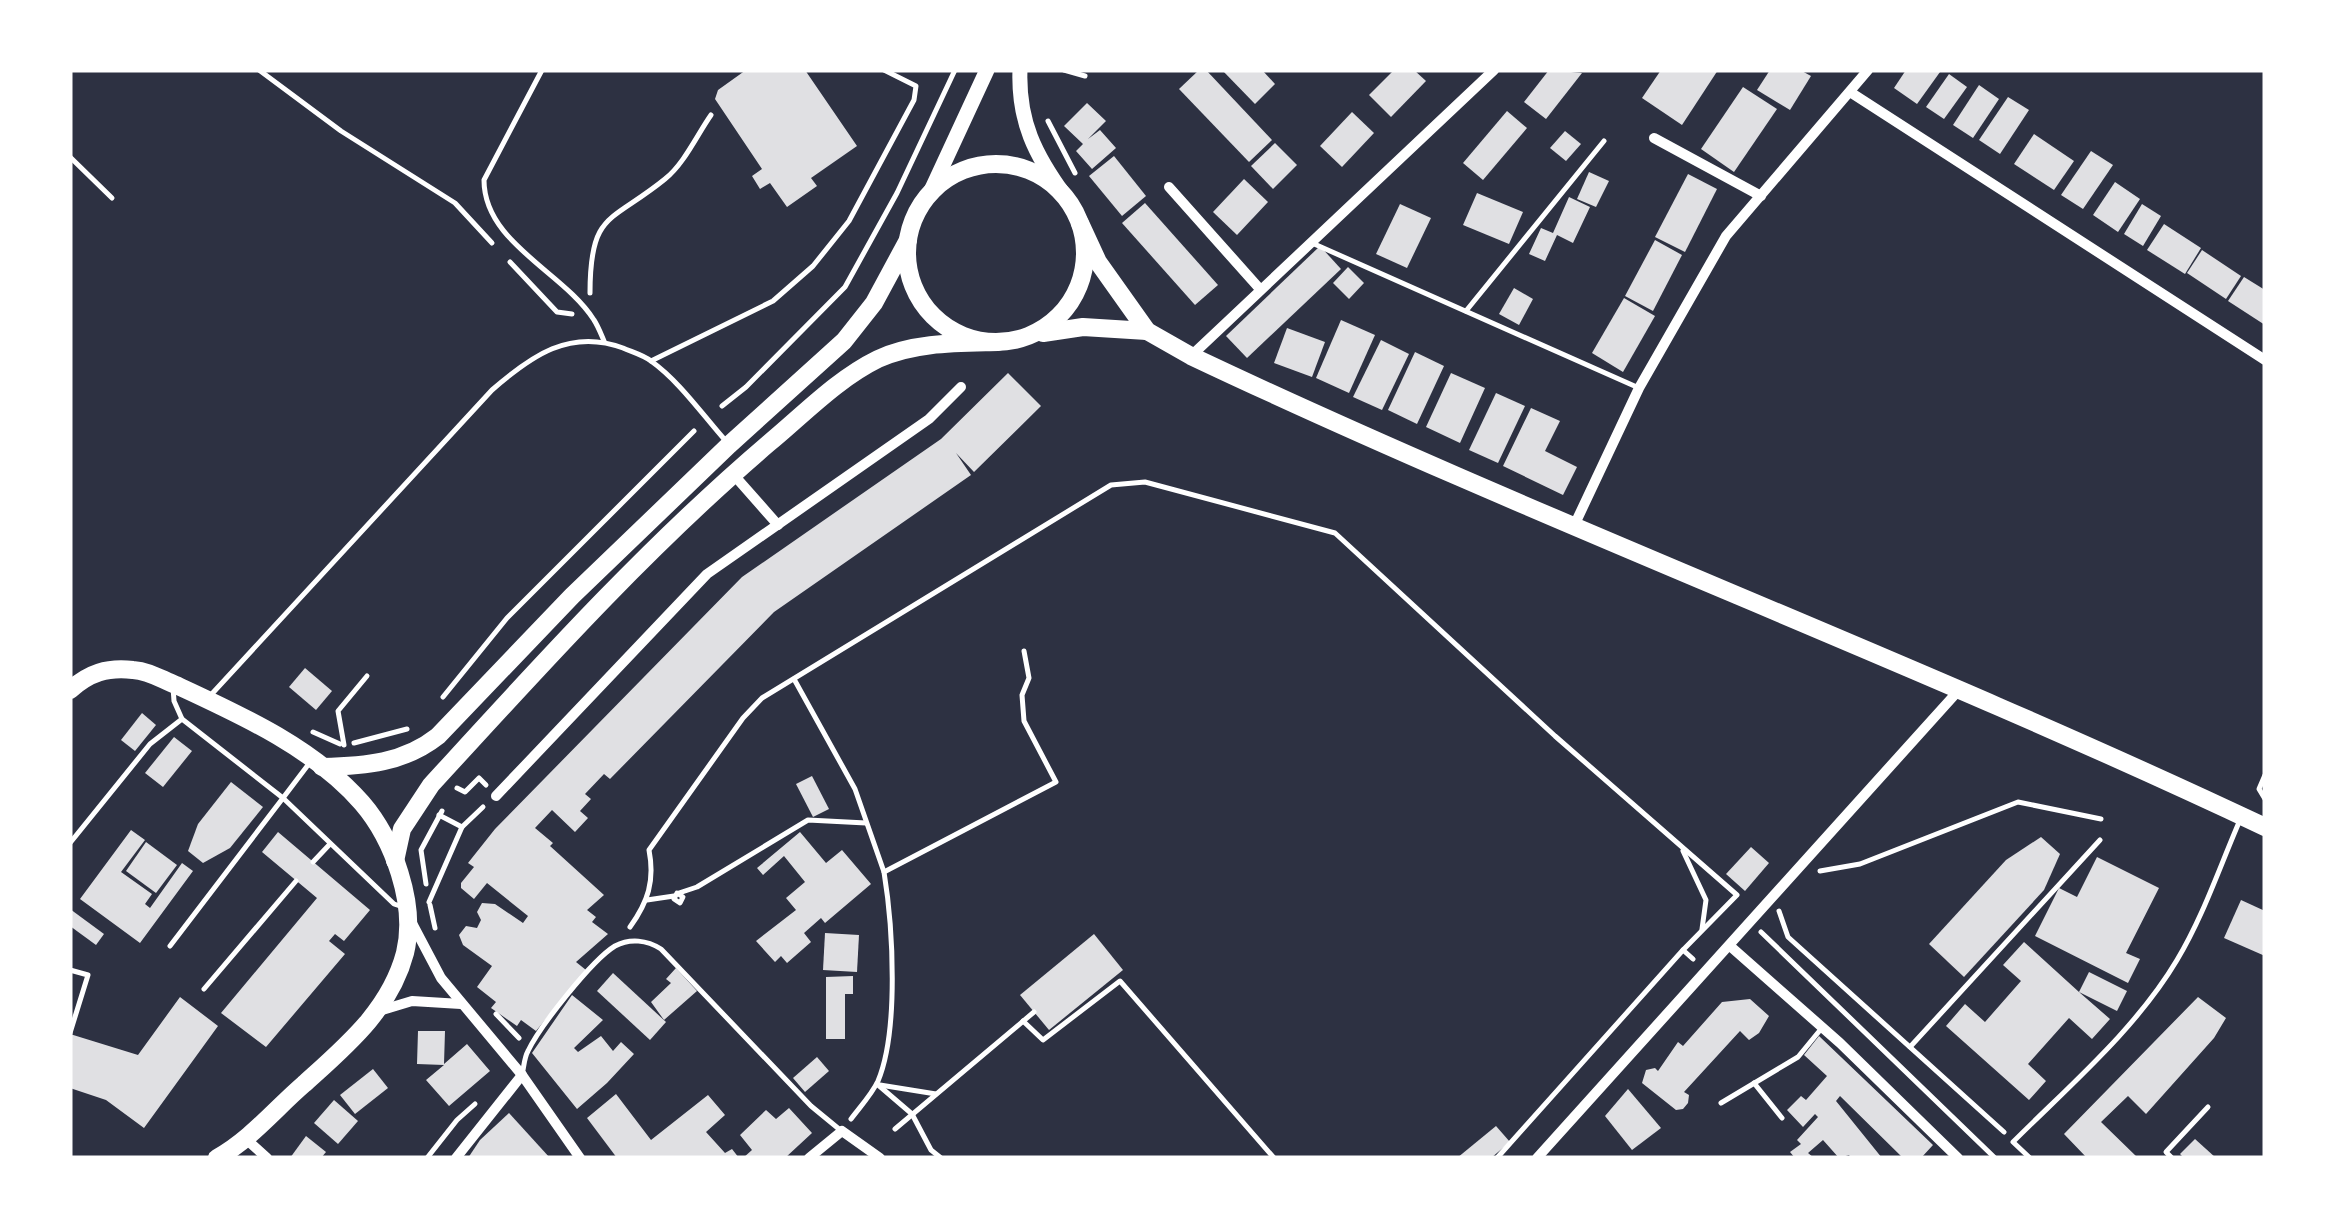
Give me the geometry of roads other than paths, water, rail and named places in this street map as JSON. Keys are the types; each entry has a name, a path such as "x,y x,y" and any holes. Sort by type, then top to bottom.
{"main road":[{"path":"317,763 374,764 401,758 430,743 572,596 856,328 908,240 915,214 930,193 987,70"},
{"path":"1020,70 1022,118 1035,154 1065,196 1098,262 1147,330 1190,356 1572,528 1959,690 2265,827"},
{"path":"930,193 965,169 1006,164 1038,174 1065,196"},
{"path":"1026,337 1058,317 1075,294 1085,258 1080,223"},
{"path":"908,240 908,273 926,309 951,330 974,340 998,342"},
{"path":"395,861 402,829 431,785 656,546 824,397 877,360 926,346 998,342 1067,328 1147,330"},
{"path":"70,669 89,675"},
{"path":"70,690 89,675 106,670 135,670 207,699 317,763 362,803 382,832 395,861 406,908 405,952 376,1012 350,1044 237,1148 217,1158"}],"street":[{"path":"1190,356 1494,70"},
{"path":"1572,528 1639,388 1726,236 1868,70"},
{"path":"1850,92 2265,360"},
{"path":"1654,138 1760,196"},
{"path":"1170,186 1260,288"},
{"path":"496,796 707,574 929,419 961,387"},
{"path":"733,474 778,525"},
{"path":"1537,1158 1959,690"},
{"path":"406,908 437,971 460,1004 522,1075 580,1158"},
{"path":"1730,946 1823,1027 1958,1158"},
{"path":"376,1012 412,1001 460,1004"},
{"path":"456,1158 522,1075"},
{"path":"810,1158 842,1131 880,1158"},
{"path":"237,1148 267,1158"}],"lane":[{"path":"542,70 484,180 484,199 496,223 593,317 604,341"},
{"path":"651,361 773,302 813,266 850,221 914,100 916,86 884,70"},
{"path":"1064,70 1085,76"},
{"path":"1466,311 1604,140"},
{"path":"70,157 112,198"},
{"path":"1309,242 1639,388"},
{"path":"207,699 492,390 514,370 570,341 604,341 651,361 729,445"},
{"path":"173,684 174,700 182,718 283,798 394,904 406,908"},
{"path":"70,843 150,744 182,718"},
{"path":"170,946 283,798 317,763"},
{"path":"2030,1158 2011,1139 2116,1038 2166,975 2178,958 2242,816"},
{"path":"313,862 330,844"},
{"path":"204,989 296,880"},
{"path":"522,1075 526,1054 544,1026 591,968 613,948 644,941 661,949 811,1106 842,1131"},
{"path":"70,970 88,976 70,1033"},
{"path":"1721,1103 1798,1057 1823,1027"},
{"path":"1754,1083 1782,1118"},
{"path":"2172,1158 2166,1152 2208,1107"}]}
